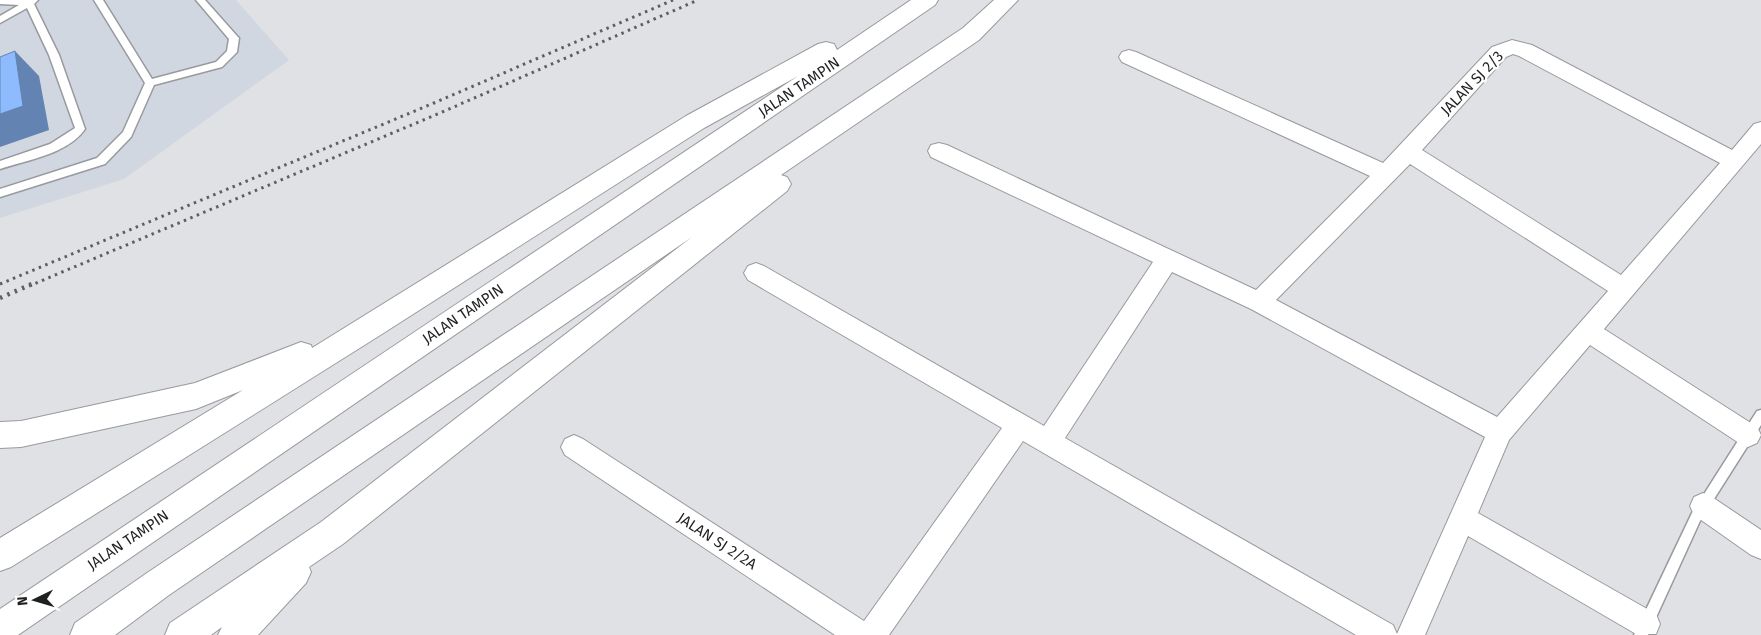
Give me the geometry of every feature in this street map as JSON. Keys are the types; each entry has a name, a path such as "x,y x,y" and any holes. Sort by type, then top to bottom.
{"highway":[{"path":"0,556 372,326 695,122 912,0"},
{"name":"JALAN TAMPIN","path":"0,628 927,0"},
{"path":"182,635 332,533 971,34 1007,0"},
{"path":"86,635 158,584 971,34"},
{"path":"0,435 21,434 196,396 372,326"},
{"path":"235,635 332,533"}],"street":[{"name":"JALAN SJ 2/3","path":"1259,302 1408,152 1499,52 1512,47 1525,50 1751,148"},
{"path":"1129,57 1386,174"},
{"path":"1411,635 1500,432 1751,148"},
{"path":"939,151 1259,302 1500,432"},
{"path":"1408,152 1624,290"},
{"path":"1048,442 1168,259"},
{"path":"756,273 1383,635"},
{"path":"1588,331 1755,425"},
{"path":"872,635 1019,425"},
{"name":"JALAN SJ 2/2A","path":"574,447 860,635"},
{"path":"1703,506 1761,546"},
{"path":"1462,518 1644,630"}],"lane":[{"path":"98,0 150,83"},
{"path":"150,83 219,64 232,52 234,38 200,0"},
{"path":"0,1 31,1"},
{"path":"0,20 31,1"},
{"path":"0,165 56,146 73,138 80,129 54,55 31,1"},
{"path":"0,193 101,161 127,134 150,83"},
{"path":"1644,630 1696,517 1755,425"}],"shaded area":[{"path":"0,0 236,0 289,60 124,179 0,218"}],"building":[{"path":"15,51 23,106 0,114 0,57"}],"railway":[{"path":"0,284 434,103 673,0"},
{"path":"29,286 440,113 698,0"},
{"path":"0,298 32,284"}]}
